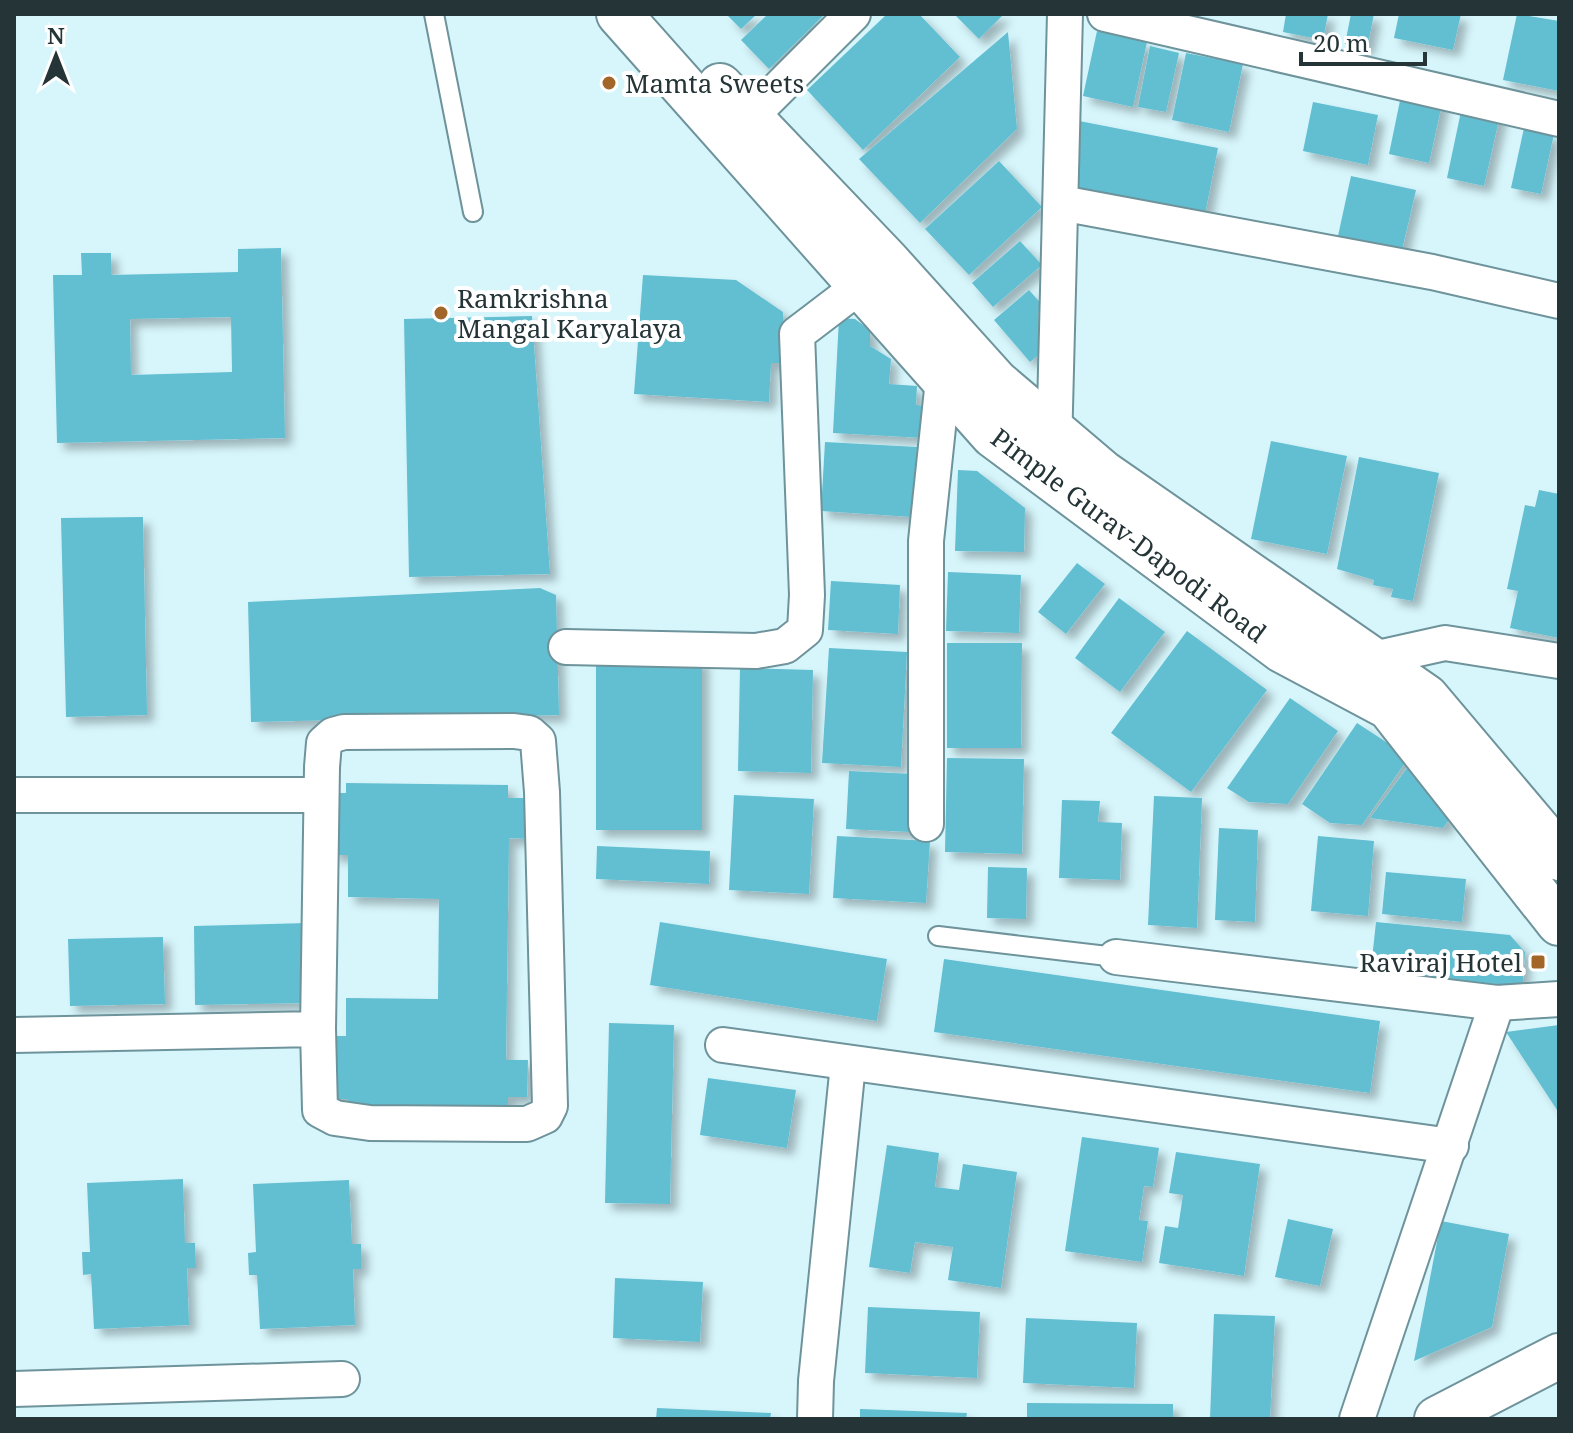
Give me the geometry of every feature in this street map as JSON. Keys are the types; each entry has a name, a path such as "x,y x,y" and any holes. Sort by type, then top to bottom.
{"street":[{"name":"Pimple Gurav-Dapodi Road","path":"619,14 993,435 1282,650 1389,707 1559,923"},
{"name":"Pimple Gurav-Dapodi Road","path":"653,14 887,261 996,382 1103,473 1426,697 1541,813 1559,858"},
{"path":"750,117 853,14"},
{"path":"1053,480 1065,14"},
{"path":"1105,14 1559,119"},
{"path":"1061,203 1432,272 1559,301"},
{"path":"566,647 756,651 785,646 805,630 807,595 797,334 860,286"},
{"path":"926,824 926,541 943,380"},
{"path":"1325,673 1445,643 1559,661"},
{"path":"344,732 529,733 538,741 542,792 550,1106 545,1116 527,1124 370,1123 335,1118 320,1110 318,1029 324,743 333,735 344,732"},
{"path":"14,795 309,795"},
{"path":"1116,957 1497,1003 1559,999"},
{"path":"1357,1419 1497,1003"},
{"path":"14,1035 318,1029"},
{"path":"723,1045 1451,1146"},
{"path":"815,1419 816,1381 848,1064"},
{"path":"1437,1419 1559,1356"},
{"path":"14,1389 342,1379"}],"lane":[{"path":"434,14 473,212"},
{"path":"938,936 1116,957"}],"building":[{"path":"726,14 757,14 741,29"},
{"path":"768,14 825,14 769,69 741,40"},
{"path":"887,14 919,14 960,57 863,150 807,90"},
{"path":"954,14 1004,14 979,39"},
{"path":"1286,14 1328,14 1323,40 1283,32"},
{"path":"1351,14 1374,14 1367,49 1345,44"},
{"path":"1399,14 1461,14 1453,50 1394,38"},
{"path":"1517,14 1559,21 1559,91 1503,80"},
{"path":"1097,31 1147,42 1133,107 1083,96"},
{"path":"1008,32 1017,129 920,223 859,159"},
{"path":"1150,46 1179,53 1166,112 1138,107"},
{"path":"1186,53 1243,64 1229,132 1172,120"},
{"path":"1402,91 1443,99 1429,163 1389,154"},
{"path":"1313,102 1378,115 1368,165 1303,151"},
{"path":"1463,102 1501,111 1484,186 1447,178"},
{"path":"1074,120 1218,148 1205,214 1071,192"},
{"path":"1524,128 1554,134 1541,194 1511,188"},
{"path":"999,161 1042,207 969,275 925,229"},
{"path":"1351,176 1416,190 1402,250 1338,236"},
{"path":"1020,241 1042,265 993,307 972,283"},
{"path":"281,248 285,438 57,443 53,275 82,275 81,253 111,253 111,275 238,272 238,249","holes":["231,317 232,372 131,375 130,319"]},
{"path":"643,275 736,280 783,312 786,363 771,363 769,402 634,394"},
{"path":"1029,290 1045,308 1038,313 1041,353 1030,362 994,320"},
{"path":"532,316 550,574 409,577 404,319"},
{"path":"839,318 855,319 870,330 870,346 891,359 889,384 917,386 916,405 926,406 924,438 833,433"},
{"path":"1271,441 1347,456 1327,554 1251,539"},
{"path":"825,442 917,447 913,517 821,511"},
{"path":"1359,457 1439,473 1413,601 1391,597 1393,589 1373,585 1374,580 1337,569"},
{"path":"958,470 977,471 1025,508 1024,552 955,551"},
{"path":"1539,490 1559,494 1559,638 1510,628 1518,591 1507,589 1525,505 1535,507"},
{"path":"143,517 147,715 66,717 61,518"},
{"path":"1077,563 1105,584 1066,634 1038,612"},
{"path":"948,572 1021,575 1019,633 946,631"},
{"path":"831,581 900,585 898,634 828,630"},
{"path":"540,588 556,595 559,715 251,722 248,602"},
{"path":"1119,598 1165,632 1120,692 1075,658"},
{"path":"1187,631 1267,690 1191,792 1111,733"},
{"path":"947,643 1022,643 1021,748 947,748"},
{"path":"829,648 907,652 901,767 822,763"},
{"path":"596,658 702,658 702,830 596,830"},
{"path":"740,668 813,670 811,773 738,771"},
{"path":"1290,698 1338,731 1288,804 1249,802 1227,788"},
{"path":"1357,723 1409,757 1362,825 1330,823 1302,804"},
{"path":"947,758 1024,759 1022,854 945,852"},
{"path":"1410,764 1450,819 1443,828 1370,818"},
{"path":"849,771 914,774 911,832 846,829"},
{"path":"346,783 508,785 508,798 531,798 530,839 509,838 506,1060 528,1060 527,1097 508,1097 508,1117 348,1115 348,1099 328,1099 329,1036 346,1036 346,998 438,999 439,899 348,897 348,855 331,855 331,793 346,793"},
{"path":"734,795 814,799 809,894 729,890"},
{"path":"1154,796 1202,798 1197,928 1148,925"},
{"path":"1062,800 1100,801 1098,822 1122,823 1120,880 1059,878"},
{"path":"1219,828 1258,830 1255,922 1215,920"},
{"path":"837,836 930,841 926,903 833,898"},
{"path":"1318,836 1374,841 1368,916 1311,911"},
{"path":"597,846 710,851 709,884 596,879"},
{"path":"988,867 1027,868 1026,919 987,918"},
{"path":"1386,872 1466,879 1462,922 1382,914"},
{"path":"660,922 887,959 877,1021 650,985"},
{"path":"1376,922 1510,935 1525,952 1522,992 1370,978"},
{"path":"307,923 309,1003 195,1005 194,926"},
{"path":"163,937 165,1004 70,1006 68,939"},
{"path":"944,959 1380,1021 1370,1093 934,1032"},
{"path":"609,1023 674,1025 670,1204 605,1203"},
{"path":"1559,1025 1559,1113 1506,1032"},
{"path":"708,1078 796,1090 787,1148 700,1135"},
{"path":"1082,1137 1159,1148 1153,1187 1144,1186 1139,1220 1148,1221 1142,1262 1065,1251"},
{"path":"887,1145 939,1153 935,1187 959,1190 963,1164 1017,1172 1001,1288 948,1280 953,1247 915,1242 910,1273 869,1267"},
{"path":"1176,1152 1260,1164 1244,1276 1159,1263 1165,1226 1178,1228 1183,1195 1169,1193"},
{"path":"183,1179 185,1243 195,1243 196,1268 187,1268 189,1325 94,1329 91,1274 83,1275 82,1252 90,1252 87,1183"},
{"path":"349,1180 352,1244 361,1244 361,1269 353,1269 355,1325 260,1329 257,1275 249,1275 248,1253 256,1252 253,1184"},
{"path":"1288,1219 1333,1229 1320,1286 1275,1277"},
{"path":"1441,1221 1509,1234 1492,1327 1414,1361"},
{"path":"615,1278 703,1282 700,1342 613,1338"},
{"path":"868,1307 980,1312 977,1378 865,1373"},
{"path":"1214,1314 1275,1316 1270,1419 1210,1419"},
{"path":"1026,1318 1137,1323 1134,1388 1023,1383"},
{"path":"1027,1403 1173,1404 1173,1419 1027,1419"},
{"path":"657,1408 771,1413 770,1419 656,1419"},
{"path":"860,1409 967,1413 966,1419 860,1419"}],"place":[{"name":"Mamta Sweets","path":"609,83"},
{"name":"Ramkrishna Mangal Karyalaya","path":"441,313"},
{"name":"Raviraj Hotel","path":"1538,962"}]}
